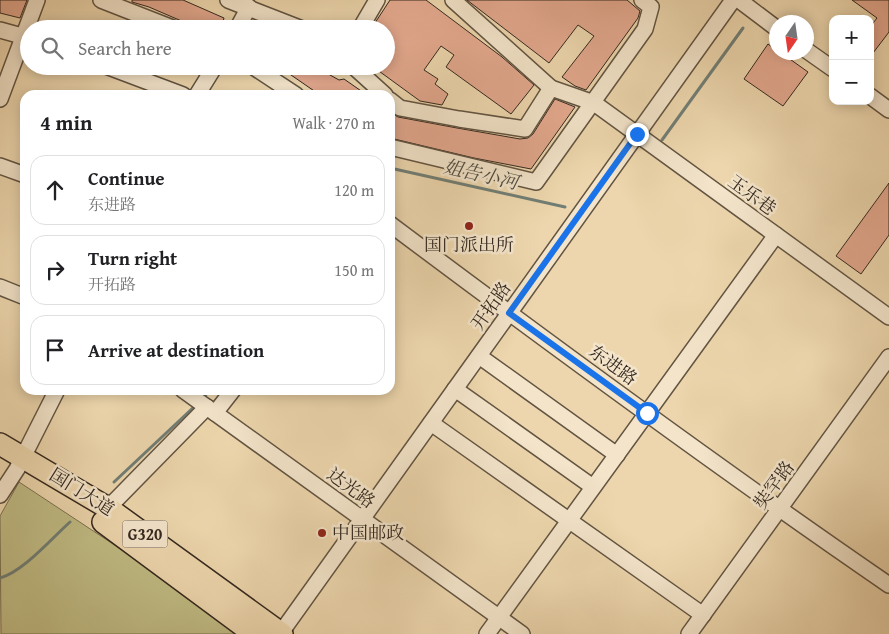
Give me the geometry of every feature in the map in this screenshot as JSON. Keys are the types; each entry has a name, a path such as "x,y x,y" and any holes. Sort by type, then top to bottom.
{"highway":[{"name":"国门大道","path":"0,444 13,462 77,503 254,634"},
{"name":"国门大道","path":"13,462 108,508 281,634"}],"street":[{"path":"31,20 37,0"},
{"path":"101,0 152,20"},
{"path":"228,0 280,20"},
{"path":"365,20 377,0"},
{"path":"395,149 536,182 645,29 651,7 642,0"},
{"name":"开拓路","path":"281,634 733,0"},
{"path":"739,0 769,23"},
{"path":"395,104 400,108 525,129 551,88 461,2"},
{"path":"242,20 249,7"},
{"path":"0,30 20,35"},
{"path":"0,99 20,51"},
{"path":"814,56 829,66"},
{"path":"130,75 170,90"},
{"path":"200,90 209,75"},
{"path":"266,75 288,90"},
{"path":"363,75 379,90"},
{"name":"玉乐巷","path":"551,88 594,103 889,317"},
{"path":"874,99 889,110"},
{"path":"0,166 20,173"},
{"name":"东进路","path":"395,228 779,510 889,585"},
{"path":"486,634 776,235"},
{"path":"0,287 20,295"},
{"path":"479,356 617,455"},
{"name":"奘罕路","path":"689,634 889,357"},
{"path":"455,389 593,487"},
{"path":"0,495 13,462 54,395"},
{"path":"108,508 201,403 221,395"},
{"name":"达光路","path":"201,403 522,634"},
{"path":"431,423 703,616"}],"shaded area":[{"path":"19,482 245,631 246,634 1,634 0,516"}],"building":[{"path":"0,0 27,0 20,18 0,13"},
{"path":"132,0 183,0 224,18 223,20 179,20 132,2"},
{"path":"390,0 426,0 502,57 534,85 511,114 446,67 454,55 441,46 424,70 438,79 435,84 448,94 442,105 420,101 384,75 395,75 395,20 377,20"},
{"path":"467,0 627,0 640,11 638,18 586,90 575,86 562,77 594,36 578,25 549,63"},
{"path":"852,0 889,0 889,32 874,52 874,22 877,18"},
{"path":"768,44 769,60 791,60 808,72 783,106 744,79"},
{"path":"291,75 330,75 339,80 344,79 360,90 313,90"},
{"path":"555,99 575,107 531,169 395,139 395,115 520,139 528,138 533,134"},
{"path":"889,183 889,235 861,274 836,256"}],"waterway":[{"name":"姐告小河","path":"662,140 743,28"},
{"name":"姐告小河","path":"395,169 565,207"},
{"name":"姐告小河","path":"202,399 206,395"},
{"name":"姐告小河","path":"114,482 196,405"},
{"name":"姐告小河","path":"0,578 9,575 28,562 70,522"}],"place":[{"name":"国门派出所","path":"469,226"},
{"name":"中国邮政","path":"322,533"}],"route":[{"path":"637,134 509,313 647,413"}]}
